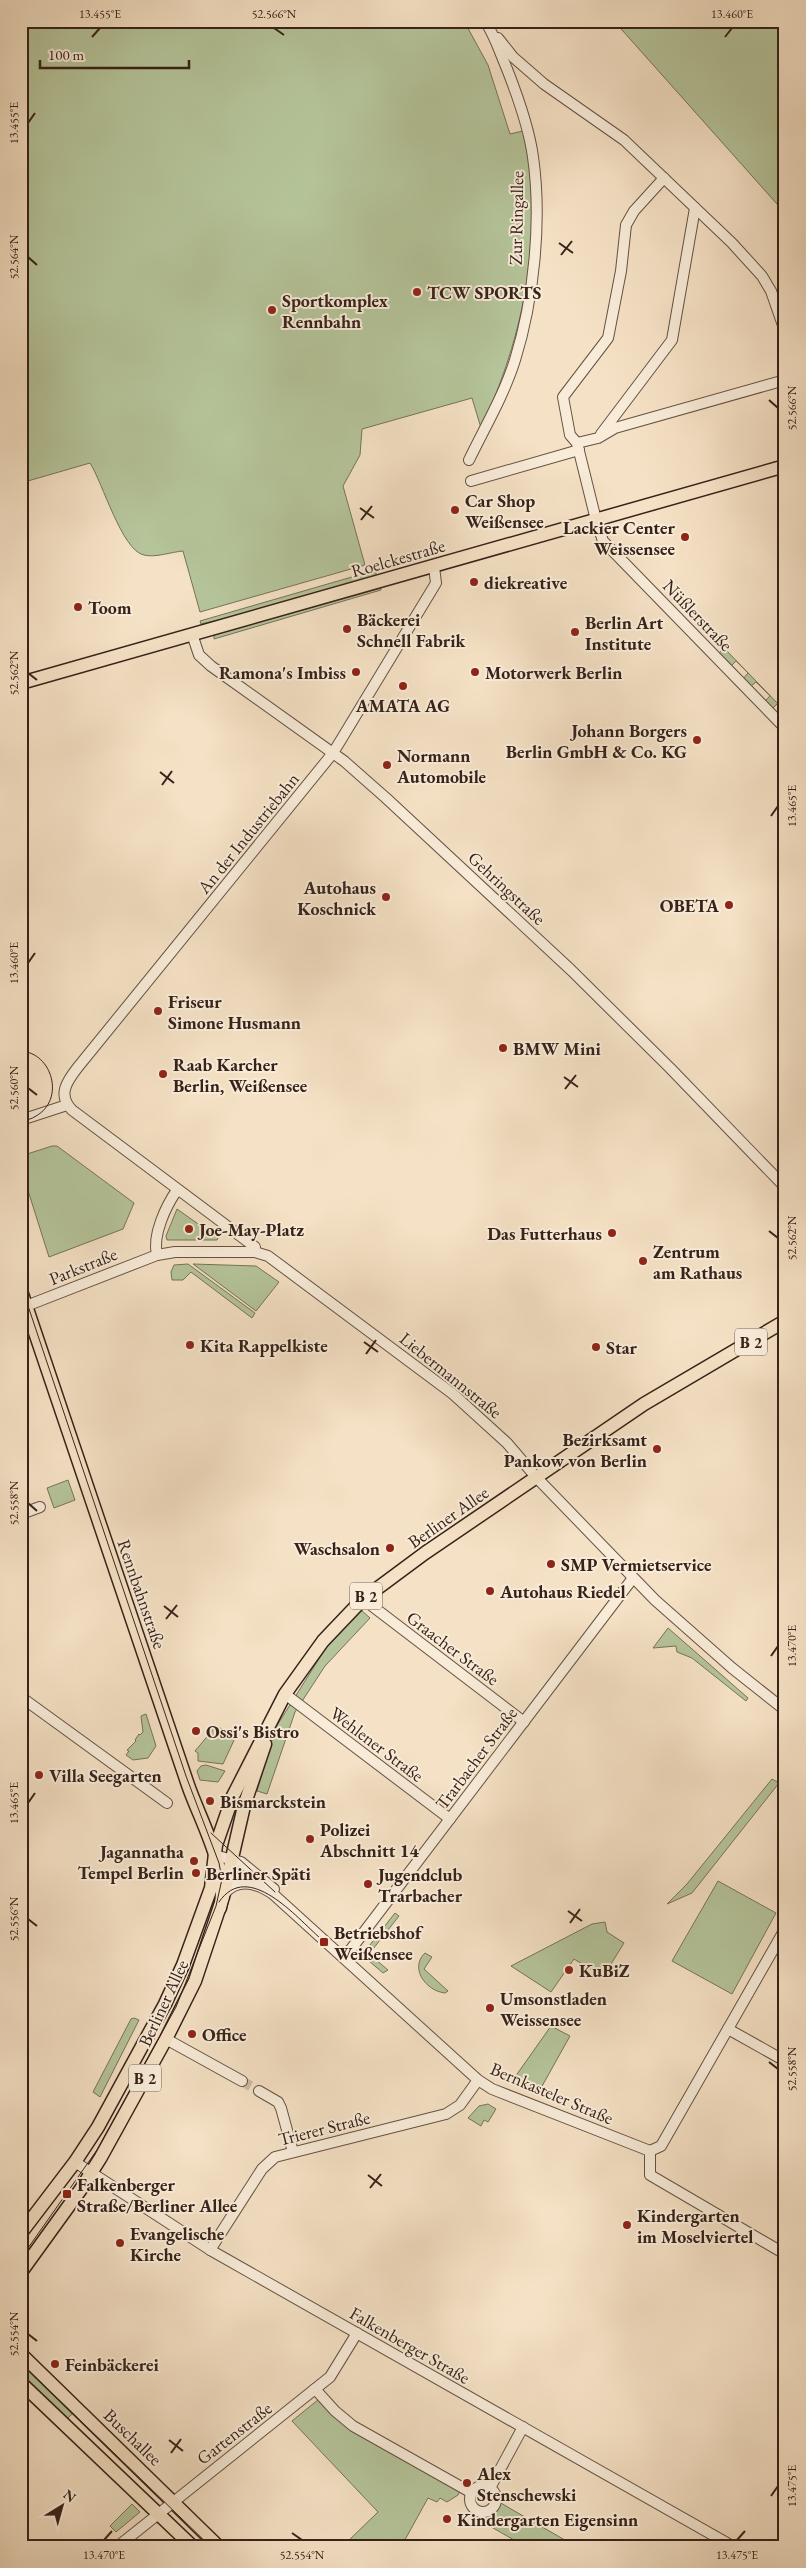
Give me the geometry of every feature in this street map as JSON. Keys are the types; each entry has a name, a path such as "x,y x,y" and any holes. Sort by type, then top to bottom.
{"main road":[{"name":"Roelckestraße","path":"21,683 785,466"},
{"name":"Rennbahnstraße","path":"21,1291 24,1308 214,1856 222,1885 220,1908"},
{"name":"Berliner Allee","path":"21,2233 75,2162 98,2127 150,2034 183,1965 211,1888 214,1856 221,1825 232,1796 285,1694 323,1640 363,1599 425,1553 644,1404 785,1321"},
{"name":"Berliner Allee","path":"21,2272 44,2244 91,2173 166,2040 195,1981 225,1893 244,1806 272,1719"},
{"name":"Buschallee","path":"21,2354 174,2501 219,2547"},
{"path":"21,2383 193,2547"}],"street":[{"name":"Zur Ringallee","path":"485,21 513,57 544,84 624,140 732,243 762,276 771,291 785,331"},
{"name":"Zur Ringallee","path":"469,460 504,392 515,361 530,295 536,223 532,149 513,85 492,32"},
{"path":"596,520 578,447 570,435 563,397 608,338 621,272 626,225 634,211 664,178"},
{"path":"598,438 672,340 695,208"},
{"path":"471,481 578,447 615,428 785,380"},
{"name":"Nüßlerstraße","path":"596,520 603,541 785,728"},
{"name":"An der Industriebahn","path":"67,1105 64,1096 69,1079 333,753 436,583 434,566"},
{"name":"Gehringstraße","path":"192,634 199,655 333,753 386,798 562,962 670,1068 785,1187"},
{"path":"21,1120 67,1105"},
{"name":"Liebermannstraße","path":"67,1105 177,1190 255,1247 255,1252 268,1256 453,1394 507,1442 536,1477 633,1578 732,1668 785,1710"},
{"path":"157,1254 156,1239 171,1198 177,1190"},
{"name":"Parkstraße","path":"24,1308 157,1254 175,1252 255,1252"},
{"path":"21,1514 40,1507"},
{"name":"Trarbacher Straße","path":"345,1957 633,1578"},
{"name":"Graacher Straße","path":"363,1599 524,1722"},
{"name":"Wehlener Straße","path":"285,1694 450,1819"},
{"path":"21,1697 167,1803"},
{"name":"Bernkasteler Straße","path":"214,1856 233,1860 251,1869 278,1893 293,1911"},
{"name":"Bernkasteler Straße","path":"225,1893 240,1884 255,1884 273,1894 345,1957 478,2080 502,2093 650,2151"},
{"path":"785,1929 661,2146 650,2151 650,2175 785,2254"},
{"path":"728,2028 785,2061"},
{"path":"166,2040 242,2081"},
{"name":"Trierer Straße","path":"210,2250 262,2169 275,2157 446,2114 460,2105 478,2080"},
{"path":"259,2091 278,2102 293,2152"},
{"name":"Falkenberger Straße","path":"75,2162 210,2250 734,2547"},
{"name":"Gartenstraße","path":"117,2547 315,2389 334,2372 357,2333"},
{"path":"315,2389 335,2411 353,2426 472,2492"},
{"path":"490,2488 523,2427"},
{"path":"482,2486 490,2488 496,2499 493,2506 487,2511 479,2511 473,2507 470,2500 472,2492 482,2486"}],"green space":[{"name":"Sportkomplex Rennbahn","path":"21,21 464,21 488,65 510,134 523,131 530,168 532,206 527,282 509,358 481,428 472,398 362,429 360,455 343,486 365,565 200,612 183,551 153,556 144,555 136,551 120,529 90,463 21,483"},
{"path":"614,21 785,21 785,50 777,66 785,74 785,213"},
{"path":"376,570 376,577 240,615 201,624 200,621"},
{"path":"381,588 381,590 214,639 214,635"},
{"path":"724,648 785,711 785,712 777,704 772,709 765,701 770,696 756,682 750,687 743,679 748,673 736,661 731,666 718,654"},
{"path":"57,1146 134,1203 123,1229 49,1257 25,1181 23,1181 21,1156"},
{"path":"177,1209 218,1238 217,1240 167,1240 166,1236"},
{"path":"188,1264 255,1313 252,1318 191,1272 183,1280 172,1280 171,1272 174,1265"},
{"path":"193,1264 256,1266 279,1282 256,1311"},
{"path":"68,1480 75,1500 54,1508 47,1488"},
{"path":"361,1610 370,1618 325,1666 295,1712 267,1794 257,1791 276,1727 329,1643"},
{"path":"668,1628 748,1698 746,1701 692,1658 677,1652 676,1646 653,1648"},
{"path":"146,1714 156,1746 148,1758 133,1760 126,1755 129,1751 127,1750 136,1741 139,1734 143,1732 141,1716"},
{"path":"216,1726 236,1736 223,1764 198,1761 198,1753 195,1751"},
{"path":"206,1765 225,1771 218,1782 200,1780 197,1771 201,1766"},
{"path":"772,1779 779,1783 692,1893 667,1904 687,1884"},
{"path":"718,1881 776,1913 732,1994 672,1961"},
{"path":"395,1913 399,1916 369,1954 388,1970 383,1973 362,1955"},
{"path":"605,1922 607,1932 624,1943 603,1977 574,1959 551,1992 511,1966 592,1924"},
{"path":"425,1953 432,1957 424,1969 448,1991 445,1993 432,1988 426,1983 419,1972 420,1959"},
{"path":"131,2019 139,2020 100,2097 93,2092"},
{"path":"551,2026 570,2036 541,2088 515,2077"},
{"path":"488,2104 496,2109 488,2122 484,2120 481,2126 468,2118 479,2106"},
{"path":"21,2360 73,2413 67,2419 21,2373"},
{"path":"319,2399 461,2489 458,2495 447,2502 440,2498 437,2502 428,2498 401,2547 349,2547 346,2543 378,2512 292,2421"},
{"path":"501,2503 577,2547 526,2547 488,2525"},
{"path":"132,2504 140,2512 116,2532 110,2526"}],"tunnel":[{"path":"242,2081 259,2091"}],"tram line":[{"path":"21,1051 32,1054 41,1060 51,1078 52,1089 45,1109 34,1117 21,1122"},
{"path":"21,1285 186,1776 219,1863 222,1879 216,1906 176,2007 97,2150 21,2258"},
{"path":"211,1833 275,1892"},
{"path":"219,1902 231,1890 244,1887 258,1889 286,1906 320,1938"},
{"path":"21,2363 211,2547"}],"place":[{"name":"TCW SPORTS","path":"417,292"},
{"name":"Sportkomplex Rennbahn","path":"272,310"},
{"name":"Car Shop Weißensee","path":"455,510"},
{"name":"Lackier Center Weissensee","path":"685,537"},
{"name":"diekreative","path":"474,582"},
{"name":"Toom","path":"78,607"},
{"name":"Bäckerei Schnell Fabrik","path":"347,629"},
{"name":"Berlin Art Institute","path":"575,632"},
{"name":"Ramona's Imbiss","path":"356,672"},
{"name":"Motorwerk Berlin","path":"475,672"},
{"name":"AMATA AG","path":"403,686"},
{"name":"Johann Borgers Berlin GmbH & Co. KG","path":"697,740"},
{"name":"Normann Automobile","path":"387,765"},
{"name":"Autohaus Koschnick","path":"386,897"},
{"name":"OBETA","path":"729,905"},
{"name":"Friseur Simone Husmann","path":"158,1011"},
{"name":"BMW Mini","path":"503,1048"},
{"name":"Raab Karcher Berlin, Weißensee","path":"163,1074"},
{"name":"Joe-May-Platz","path":"189,1229"},
{"name":"Das Futterhaus","path":"612,1233"},
{"name":"Zentrum am Rathaus","path":"643,1261"},
{"name":"Kita Rappelkiste","path":"190,1345"},
{"name":"Star","path":"596,1347"},
{"name":"Bezirksamt Pankow von Berlin","path":"657,1449"},
{"name":"Waschsalon","path":"390,1548"},
{"name":"SMP Vermietservice","path":"551,1564"},
{"name":"Autohaus Riedel","path":"490,1591"},
{"name":"Ossi's Bistro","path":"196,1731"},
{"name":"Villa Seegarten","path":"39,1775"},
{"name":"Bismarckstein","path":"210,1801"},
{"name":"Polizei Abschnitt 14","path":"310,1839"},
{"name":"Jagannatha Tempel Berlin","path":"194,1861"},
{"name":"Berliner Späti","path":"196,1873"},
{"name":"Jugendclub Trarbacher","path":"368,1884"},
{"name":"Betriebshof Weißensee","path":"324,1942"},
{"name":"KuBiZ","path":"569,1970"},
{"name":"Umsonstladen Weissensee","path":"490,2008"},
{"name":"Office","path":"192,2034"},
{"name":"Falkenberger Straße/Berliner Allee","path":"67,2194"},
{"name":"Kindergarten im Moselviertel","path":"627,2225"},
{"name":"Evangelische Kirche","path":"120,2243"},
{"name":"Feinbäckerei","path":"55,2364"},
{"name":"Alex Stenschewski","path":"467,2483"},
{"name":"Kindergarten Eigensinn","path":"447,2519"}]}
